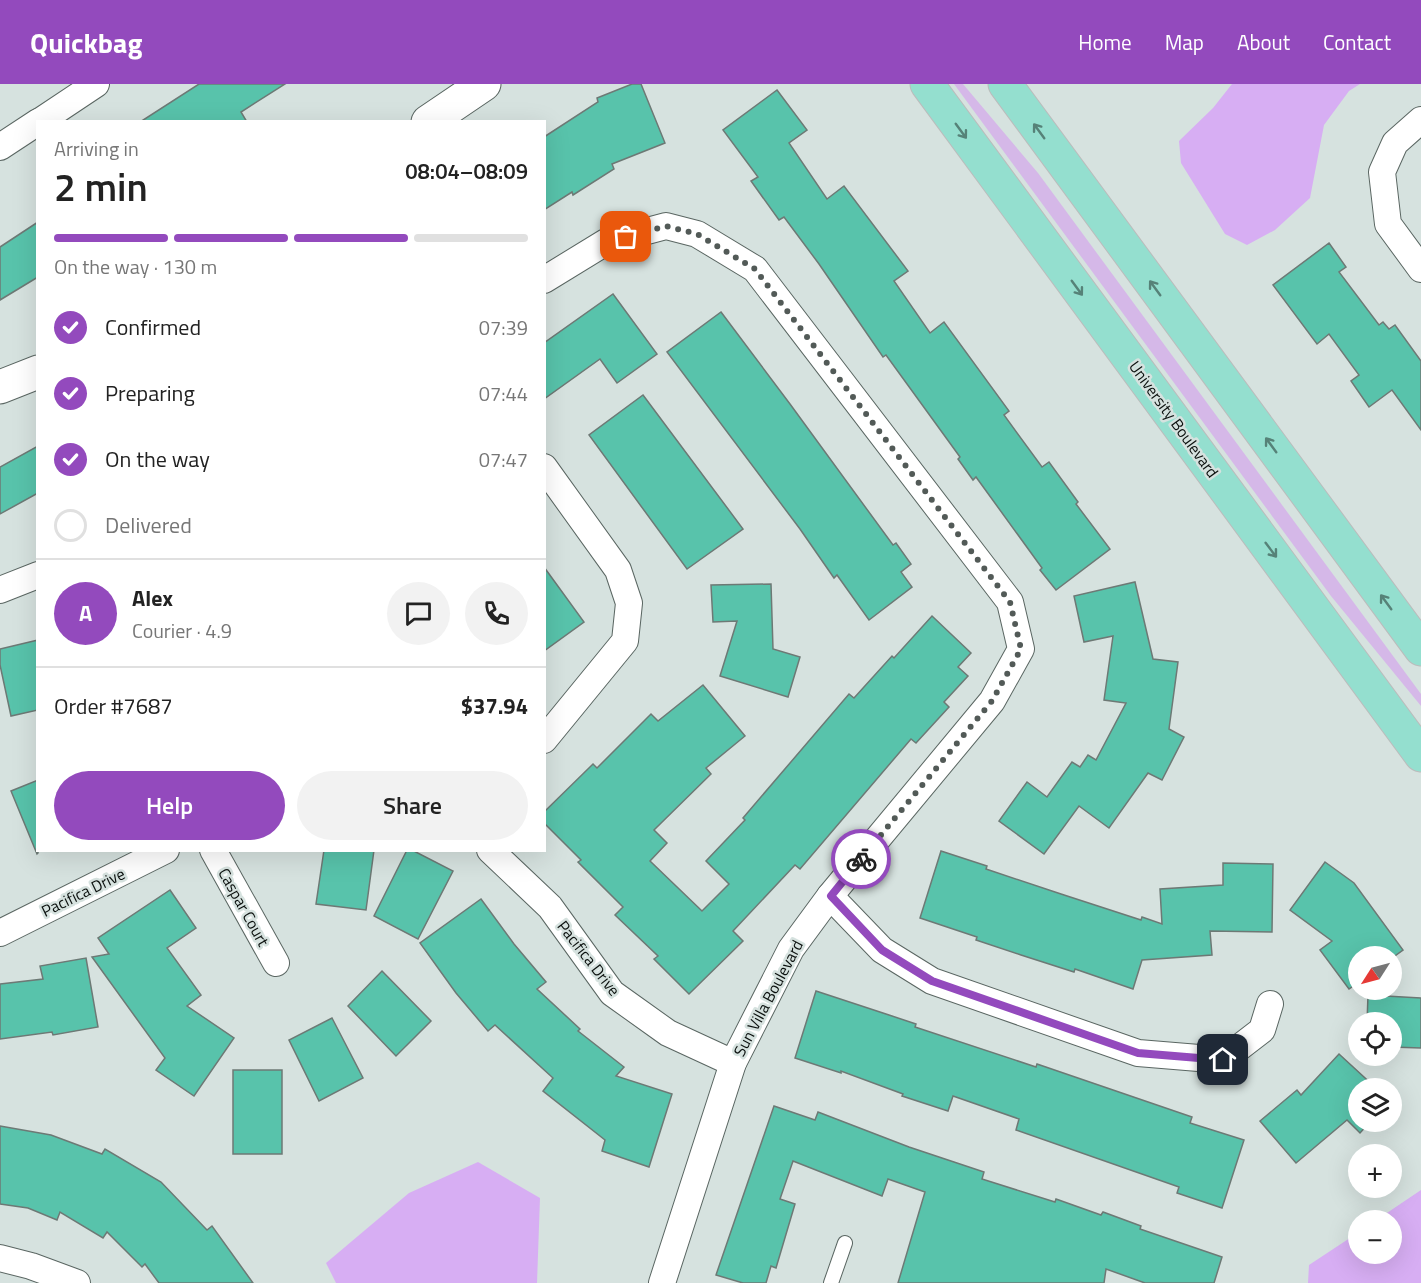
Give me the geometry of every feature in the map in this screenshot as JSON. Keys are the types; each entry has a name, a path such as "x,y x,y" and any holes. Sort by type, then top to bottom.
{"main road":[{"name":"University Boulevard","path":"927,84 1421,755"},
{"path":"1005,84 1421,649"},
{"path":"1349,655 1421,741"}],"street":[{"path":"41,120 96,84"},
{"path":"431,120 484,84"},
{"path":"1421,120 1395,143 1382,172 1388,224 1421,269"},
{"path":"0,147 36,123"},
{"name":"Sun Villa Boulevard","path":"546,279 606,242 666,226 697,234 755,269 1010,602 1021,649 992,701 831,896 791,949 733,1063 662,1283"},
{"path":"0,387 36,373"},
{"path":"546,471 618,570 629,603 625,641 546,738"},
{"path":"0,590 36,576"},
{"name":"Pacifica Drive","path":"0,933 162,852"},
{"name":"Caspar Court","path":"214,852 276,963"},
{"name":"Pacifica Drive","path":"492,852 550,907 612,993 668,1033 733,1063"},
{"path":"831,896 882,950 932,981 1138,1053 1223,1060 1262,1030 1270,1004"},
{"path":"0,1258 31,1266 78,1283"}],"lane":[{"path":"831,1283 845,1243"}],"shaded area":[{"path":"954,84 963,84 1038,173 1421,694 1421,706 1331,596"},
{"path":"1232,84 1360,84 1349,91 1324,125 1310,198 1275,230 1247,245 1225,234 1181,163 1179,141 1213,108"},
{"path":"478,1162 540,1198 537,1283 336,1283 326,1263 409,1193"},
{"path":"1421,1190 1421,1283 1308,1283 1309,1265 1348,1239 1348,1264 1402,1264 1402,1210 1391,1210"}],"building":[{"path":"199,84 285,84 241,112 246,120 143,120"},
{"path":"632,84 641,84 665,143 612,164 614,169 546,209 546,136 598,102 597,98"},
{"path":"777,90 807,130 789,143 827,199 844,186 908,271 894,281 930,333 944,322 1009,411 1004,415 1042,467 1049,462 1078,502 1076,504 1110,549 1056,590 976,477 973,480 958,459 960,457 886,355 883,357 784,217 779,220 751,181 758,177 723,130"},
{"path":"36,223 36,278 0,300 0,247"},
{"path":"1329,243 1346,267 1339,272 1379,325 1383,322 1389,329 1395,325 1421,361 1421,430 1392,390 1369,407 1351,381 1359,375 1329,334 1317,344 1273,285"},
{"path":"613,294 657,354 617,383 600,359 546,398 546,342"},
{"path":"721,312 893,545 896,543 911,564 901,572 912,587 869,620 837,575 834,578 667,352"},
{"path":"643,395 743,529 687,569 589,435"},
{"path":"36,447 36,494 0,514 0,467"},
{"path":"546,570 584,622 546,650"},
{"path":"1135,582 1153,659 1178,662 1169,729 1184,737 1162,780 1148,773 1109,828 1079,806 1044,854 999,821 1027,782 1047,797 1072,762 1080,767 1088,755 1096,760 1126,703 1104,700 1113,636 1084,642 1074,596"},
{"path":"771,584 773,649 800,657 788,697 720,676 737,621 713,622 711,585"},
{"path":"932,616 971,653 958,667 968,676 944,702 949,707 916,743 911,739 800,869 795,865 733,931 743,941 689,994 654,959 658,956 615,915 623,907 578,862 581,860 546,825 546,810 593,764 597,768 651,714 658,721 703,685 745,736 706,768 711,774 654,830 667,843 650,861 702,911 729,884 706,861 745,820 743,818 849,694 854,698 892,656 894,658"},
{"path":"36,640 36,710 11,716 0,665 0,649"},
{"path":"36,781 36,852 11,791"},
{"path":"941,851 1061,894 1141,920 1142,917 1162,924 1160,889 1223,885 1223,863 1273,864 1272,932 1210,931 1212,955 1142,960 1133,989 1075,969 1074,972 976,940 977,937 920,918"},
{"path":"324,852 374,852 366,910 316,904"},
{"path":"406,852 416,852 453,871 418,939 374,916"},
{"path":"1325,862 1354,883 1400,946 1348,946 1348,988 1320,950 1332,941 1290,910"},
{"path":"170,890 196,928 167,948 201,995 187,1006 234,1038 194,1096 156,1070 165,1058 92,957 109,954 98,938"},
{"path":"481,899 546,982 537,989 580,1029 578,1031 624,1067 616,1076 672,1094 649,1167 602,1151 605,1140 543,1091 553,1078 495,1025 488,1031 456,993 420,943"},
{"path":"86,958 98,1027 53,1035 52,1032 0,1039 0,984 43,979 40,966"},
{"path":"382,971 431,1021 396,1056 348,1006"},
{"path":"816,991 916,1024 915,1027 1036,1067 1037,1064 1192,1117 1190,1123 1244,1140 1222,1208 1177,1193 1179,1187 1016,1130 1019,1119 953,1096 948,1111 902,1096 903,1094 841,1071 841,1073 795,1058"},
{"path":"1421,998 1421,1048 1402,1047 1402,1012 1367,1012 1368,1000"},
{"path":"332,1018 363,1078 319,1101 289,1040"},
{"path":"1339,1054 1348,1062 1348,1066 1352,1066 1365,1078 1348,1078 1348,1121 1296,1163 1260,1121 1297,1090 1301,1095"},
{"path":"233,1070 282,1070 282,1154 233,1154"},
{"path":"774,1106 815,1120 818,1112 909,1147 984,1172 982,1179 1055,1202 1056,1199 1101,1215 1103,1212 1141,1226 1140,1229 1222,1257 1214,1283 1145,1283 1106,1269 1104,1283 898,1283 925,1192 888,1179 882,1196 793,1161 780,1199 795,1204 776,1268 771,1266 766,1283 743,1283 716,1275"},
{"path":"0,1126 51,1135 102,1154 105,1149 161,1182 207,1230 212,1226 253,1283 159,1283 145,1264 142,1267 107,1232 103,1238 60,1212 57,1220 28,1208 0,1204"}],"way so far":[{"path":"626,237 666,226 697,234 755,269 1010,602 1021,649 992,701 861,859"}],"route":[{"path":"861,859 831,896 882,950 932,981 1138,1053 1223,1060"}]}
